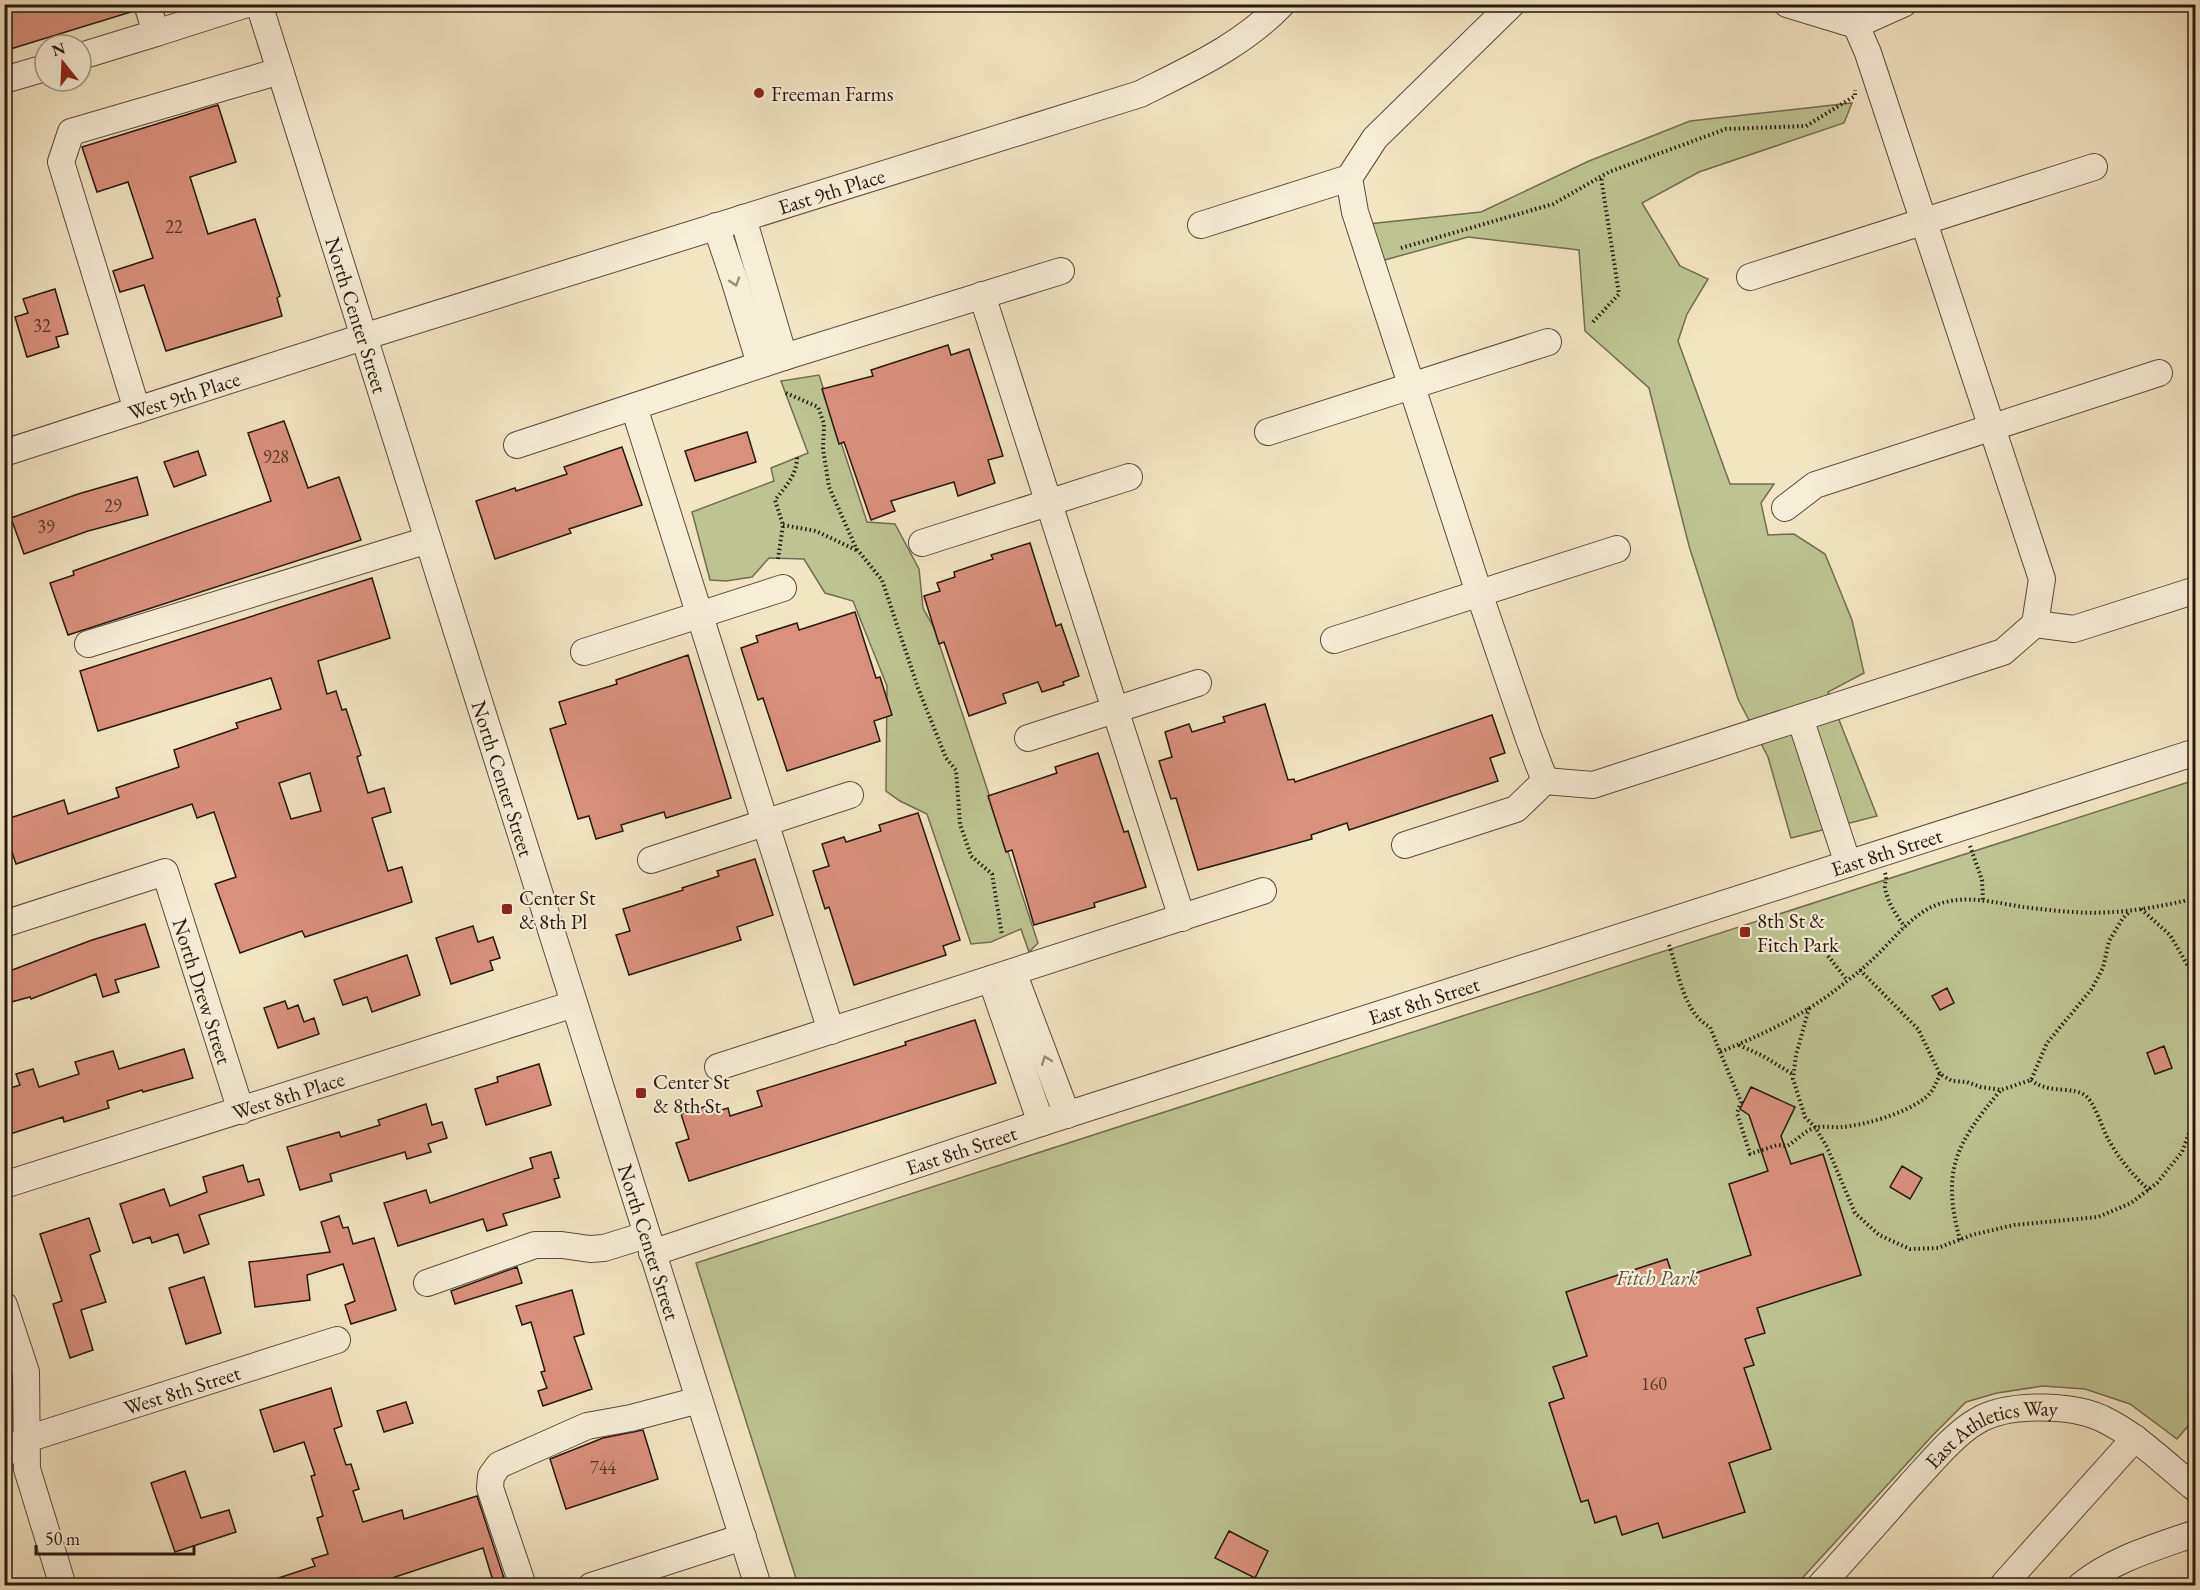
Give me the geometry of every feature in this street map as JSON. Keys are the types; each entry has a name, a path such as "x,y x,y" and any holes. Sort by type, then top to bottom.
{"street":[{"path":"147,4 156,33"},
{"path":"93,52 247,4"},
{"name":"North Center Street","path":"259,4 758,1586"},
{"name":"East 9th Place","path":"363,337 1140,94 1214,58 1271,16 1282,4"},
{"path":"1201,225 1349,178 1375,138 1512,4"},
{"path":"1787,4 1856,25 1903,4"},
{"path":"1405,845 1516,809 1545,781 1593,785 2003,652 2035,624 2042,579 1868,53 1856,25"},
{"path":"4,80 33,72"},
{"path":"137,410 61,162 71,132 280,72"},
{"path":"1750,277 2094,167"},
{"path":"1349,178 1355,212 1479,593 1528,739 1545,781"},
{"path":"743,218 772,361"},
{"path":"716,226 734,279 772,361"},
{"path":"517,445 772,361 1062,271"},
{"path":"982,295 1182,918"},
{"name":"West 9th Place","path":"4,453 363,337"},
{"path":"1268,432 1548,342"},
{"path":"1785,508 1815,485 2159,374"},
{"path":"634,407 831,1030"},
{"path":"922,543 1129,477"},
{"path":"88,644 428,540"},
{"path":"1334,640 1617,549"},
{"path":"584,652 783,588"},
{"path":"2035,624 2074,629 2196,590"},
{"path":"1028,738 1198,683"},
{"path":"1800,718 1848,864"},
{"name":"East 8th Street","path":"427,1283 535,1245 562,1245 590,1249 649,1244 1041,1124 2196,752"},
{"path":"651,860 850,795"},
{"name":"North Drew Street","path":"4,924 165,872 241,1111"},
{"path":"718,1068 1263,891"},
{"path":"1002,976 1067,1115"},
{"path":"1002,976 1041,1124"},
{"name":"West 8th Place","path":"4,1185 574,1004"},
{"path":"4,1305 26,1372 27,1469 63,1586"},
{"name":"West 8th Street","path":"4,1454 27,1438 337,1340"},
{"path":"523,1586 489,1488 491,1476 499,1464 587,1426 631,1418 699,1400"},
{"name":"East Athletics Way","path":"1820,1586 1942,1450 1977,1420 2005,1412 2040,1406 2100,1418 2135,1438 2196,1489"},
{"path":"2004,1584 2135,1438"},
{"path":"2080,1586 2095,1574 2132,1557 2196,1533"},
{"path":"591,1586 743,1537"}],"path":[{"path":"1401,248 1553,204 1601,177 1726,129 1806,126 1855,96 1856,86"},
{"path":"1593,322 1619,294 1601,177"},
{"path":"786,393 818,407 824,424 823,449 829,487 859,551 882,580 918,688 946,758 956,770 960,824 971,856 992,874 1002,935"},
{"path":"778,559 783,525 775,500 789,484 797,469 797,457"},
{"path":"783,525 816,531 859,551"},
{"path":"1962,827 1982,880 1983,901"},
{"path":"1879,854 1887,877 1885,886 1893,912 1905,927"},
{"path":"1720,1052 1789,1021 1860,970 1923,912 1941,903 1960,900 1983,901 2026,908 2076,912 2119,912 2166,906 2196,898"},
{"path":"2140,909 2170,935 2196,980"},
{"path":"1860,970 1918,1029 1940,1074 1952,1081 2001,1090 2031,1080 2047,1043 2091,990 2103,968 2109,941 2130,910"},
{"path":"1662,924 1692,1013 1710,1027 1742,1102 1737,1113 1750,1154 1777,1145 1787,1146 1815,1127 1842,1127 1905,1109 1925,1098 1933,1089 1940,1074"},
{"path":"1828,956 1847,980"},
{"path":"1809,1007 1796,1054 1794,1075 1799,1102 1805,1117 1815,1127 1827,1147 1855,1213 1880,1235 1910,1249 1938,1248 2014,1225 2098,1217 2131,1203 2157,1183 2182,1152 2196,1114"},
{"path":"1739,1044 1794,1075"},
{"path":"2031,1080 2040,1088 2076,1091 2087,1097 2109,1141 2124,1163 2149,1190"},
{"path":"1960,1240 1953,1211 1953,1164 1966,1135 2001,1090"}],"green space":[{"path":"1852,103 1844,123 1699,172 1642,203 1680,266 1708,279 1687,314 1678,341 1730,484 1774,484 1761,503 1768,535 1794,534 1825,554 1852,620 1864,673 1828,692 1877,816 1791,838 1768,757 1738,699 1689,546 1649,388 1585,331 1579,250 1468,237 1381,261 1368,224 1481,212 1589,161 1690,121"},
{"path":"819,375 867,522 895,524 919,569 923,608 934,628 1038,943 1029,952 1021,929 991,942 971,944 927,814 900,801 886,791 887,686 853,601 825,593 804,559 769,558 752,577 726,581 710,580 692,512 774,481 771,468 808,453 781,381"},
{"name":"Fitch Park","path":"2195,780 2195,1418 2177,1439 2130,1404 2085,1389 2043,1386 1997,1393 1966,1402 1796,1585 798,1585 696,1263"}],"building":[{"path":"4,4 132,4 134,11 62,33 33,33 33,42 4,51"},
{"path":"218,105 236,162 190,177 208,234 255,219 280,296 277,298 282,316 166,351 144,285 120,292 113,271 153,258 128,182 97,192 82,147"},
{"path":"55,289 68,334 56,337 59,347 27,357 15,317 28,313 23,299"},
{"path":"948,345 951,355 969,349 1003,456 988,460 995,483 958,496 954,482 891,501 895,511 871,520 844,442 839,444 822,389 873,376 871,370"},
{"path":"284,421 308,488 339,477 361,540 68,635 50,583 74,575 73,571 271,501 248,433"},
{"path":"747,432 756,462 695,481 685,451"},
{"path":"622,447 642,505 569,529 571,533 495,559 476,501 567,474 564,467"},
{"path":"198,451 206,475 174,487 164,462"},
{"path":"137,477 148,515 88,531 24,554 11,518 78,494"},
{"path":"1030,543 1056,626 1061,624 1079,676 1063,682 1064,685 1042,692 1038,682 1003,694 1006,703 969,716 944,642 939,644 924,596 940,591 937,583 955,577 954,572 993,559 991,555"},
{"path":"372,578 390,638 318,661 327,694 336,691 342,710 346,709 361,755 357,757 368,793 384,788 391,812 372,818 388,871 402,867 412,902 305,937 302,931 240,953 215,884 236,877 214,812 197,818 192,804 16,864 4,829 4,820 64,800 68,814 119,797 116,788 179,767 174,750 238,728 236,723 281,709 271,678 98,731 80,671","holes":["310,773 321,811 291,819 279,783"]},
{"path":"855,612 876,678 880,677 892,715 874,721 880,741 787,771 763,698 758,700 741,648 758,642 756,636 797,623 799,630"},
{"path":"688,655 731,798 666,818 664,812 621,825 623,831 596,839 589,816 578,819 550,729 566,724 559,702 617,684 616,680"},
{"path":"1265,704 1288,780 1294,779 1295,782 1492,715 1505,753 1490,758 1498,781 1349,830 1347,823 1311,835 1312,839 1198,870 1176,798 1171,799 1159,761 1172,757 1165,732 1189,724 1192,732 1225,722 1223,717"},
{"path":"1098,753 1124,832 1128,831 1146,887 1094,903 1095,907 1034,925 1012,850 1006,852 988,796 1057,773 1055,767"},
{"path":"918,813 960,940 943,946 946,955 854,985 829,907 825,909 813,871 829,866 822,844 844,837 846,842 881,831 879,825"},
{"path":"755,859 773,915 737,927 741,940 629,975 616,935 630,931 623,909 683,890 682,888 719,876 717,871"},
{"path":"145,924 159,967 115,980 119,992 103,997 96,974 31,999 30,997 4,1004 4,973 92,940"},
{"path":"473,926 478,942 493,937 500,958 490,961 493,970 451,984 436,938"},
{"path":"407,955 420,995 372,1012 367,997 343,1005 334,980"},
{"path":"1947,988 1954,1003 1940,1010 1932,996"},
{"path":"285,1001 288,1009 298,1005 304,1022 314,1018 319,1034 278,1048 264,1008"},
{"path":"975,1020 996,1083 689,1181 676,1143 689,1139 681,1114 707,1106 709,1114 728,1108 730,1116 762,1106 757,1091 906,1045 905,1042"},
{"path":"2164,1046 2172,1068 2155,1074 2147,1053"},
{"path":"184,1049 193,1078 107,1101 109,1108 64,1122 63,1117 4,1136 4,1090 20,1085 16,1074 33,1069 39,1087 79,1074 75,1062 113,1051 119,1069"},
{"path":"539,1064 551,1105 486,1125 475,1089 498,1082 497,1077"},
{"path":"1751,1087 1795,1107 1781,1136 1791,1164 1823,1154 1861,1275 1757,1308 1765,1333 1745,1339 1754,1365 1744,1368 1771,1449 1729,1463 1745,1512 1663,1538 1658,1523 1622,1535 1616,1516 1595,1523 1588,1500 1581,1502 1549,1403 1564,1398 1553,1367 1587,1356 1566,1292 1667,1259 1674,1280 1751,1255 1729,1184 1768,1171 1749,1115 1740,1109"},
{"path":"426,1104 432,1125 442,1122 447,1138 428,1144 431,1152 407,1159 405,1152 330,1174 332,1181 300,1190 287,1147 339,1132 341,1137 380,1125 378,1120"},
{"path":"551,1152 559,1178 554,1179 560,1197 503,1214 507,1225 487,1231 483,1219 398,1246 384,1203 426,1190 430,1203 533,1168 530,1158"},
{"path":"243,1165 248,1182 259,1179 264,1195 199,1215 209,1244 184,1253 178,1234 152,1243 150,1237 133,1243 120,1204 164,1189 170,1206 207,1192 203,1177"},
{"path":"1902,1166 1922,1178 1910,1199 1890,1187"},
{"path":"339,1216 343,1228 348,1227 353,1244 374,1238 396,1310 351,1324 345,1305 355,1301 343,1264 307,1275 310,1300 255,1307 249,1262 330,1252 321,1222"},
{"path":"89,1218 100,1251 90,1255 106,1302 81,1310 93,1350 70,1358 53,1304 62,1301 40,1234"},
{"path":"517,1267 522,1283 455,1304 451,1291"},
{"path":"204,1277 221,1333 186,1344 169,1288"},
{"path":"572,1290 584,1334 574,1337 592,1389 543,1406 538,1391 547,1388 541,1372 545,1371 531,1322 522,1325 516,1306"},
{"path":"331,1388 342,1426 334,1429 346,1465 351,1464 359,1489 353,1491 363,1522 402,1510 404,1519 477,1496 504,1578 493,1581 483,1548 368,1586 266,1586 266,1582 315,1566 312,1559 328,1554 317,1518 323,1516 311,1476 315,1475 304,1442 274,1452 260,1410"},
{"path":"406,1402 413,1423 384,1432 377,1411"},
{"path":"643,1430 658,1479 566,1509 550,1459 603,1438"},
{"path":"185,1471 201,1518 229,1510 236,1532 175,1552 151,1483"},
{"path":"1229,1531 1268,1551 1255,1578 1215,1558"}],"place":[{"name":"Freeman Farms","path":"759,93"},
{"name":"Center St & 8th Pl","path":"507,909"},
{"name":"8th St & Fitch Park","path":"1745,932"},
{"name":"Center St & 8th St","path":"641,1093"}]}
